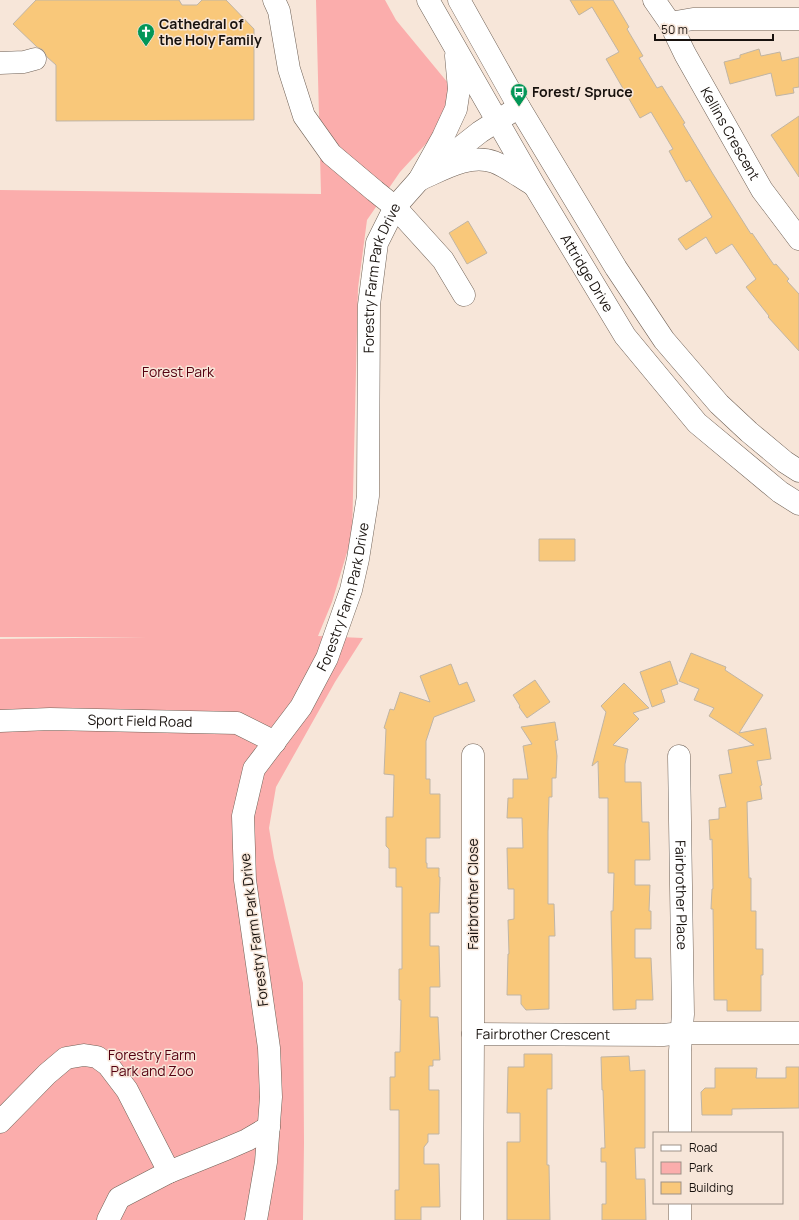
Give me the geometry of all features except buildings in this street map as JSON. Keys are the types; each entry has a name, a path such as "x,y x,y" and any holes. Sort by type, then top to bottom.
{"street":[{"path":"274,0 279,11 289,69 304,116 331,154 375,192 395,207 443,260 464,295"},
{"name":"Attridge Drive","path":"428,0 496,121 625,336 697,424 780,492 799,504"},
{"name":"Attridge Drive","path":"459,0 519,107 616,268 664,340 719,404 749,432 799,471"},
{"name":"Kellins Crescent","path":"654,0 670,23 685,54 762,190 799,239"},
{"path":"670,23 693,19 799,19"},
{"path":"419,180 443,137 456,109 459,89 456,48"},
{"path":"0,62 24,62 35,59"},
{"name":"Forestry Farm Park Drive","path":"256,1220 266,1162 271,1098 269,1048 245,880 243,816 254,769 301,707 327,658 351,590 368,496 369,305 377,243 395,207 419,180 480,132 519,107"},
{"path":"419,180 457,163 476,159 494,162 534,185"},
{"name":"Sport Field Road","path":"0,721 50,719 237,723 275,742"},
{"name":"Fairbrother Close","path":"473,755 473,1034"},
{"name":"Fairbrother Place","path":"679,756 683,1014 680,1051 680,1132"},
{"name":"Fairbrother Crescent","path":"472,1220 473,1034 663,1035 682,1033 799,1033"},
{"path":"0,1122 47,1074 66,1058 84,1055 97,1057 108,1064 127,1090 169,1172"},
{"path":"108,1220 119,1198 169,1172 240,1143 269,1127"},
{"path":"680,1204 680,1220"}],"green space":[{"path":"316,0 385,0 396,20 448,83 449,97 435,134 400,172 367,220 358,288 352,536 332,602 318,636 363,638 335,682 276,787 269,828 274,858 303,983 303,1220 0,1220 0,639 147,637 0,637 0,190 321,194"}],"place":[{"name":"Cathedral of the Holy Family","path":"146,47"},
{"name":"Forest/ Spruce","path":"519,107"}],"park label":[{"name":"Forest Park","path":"178,372"},
{"name":"Forestry Farm Park and Zoo","path":"152,1064"}]}
